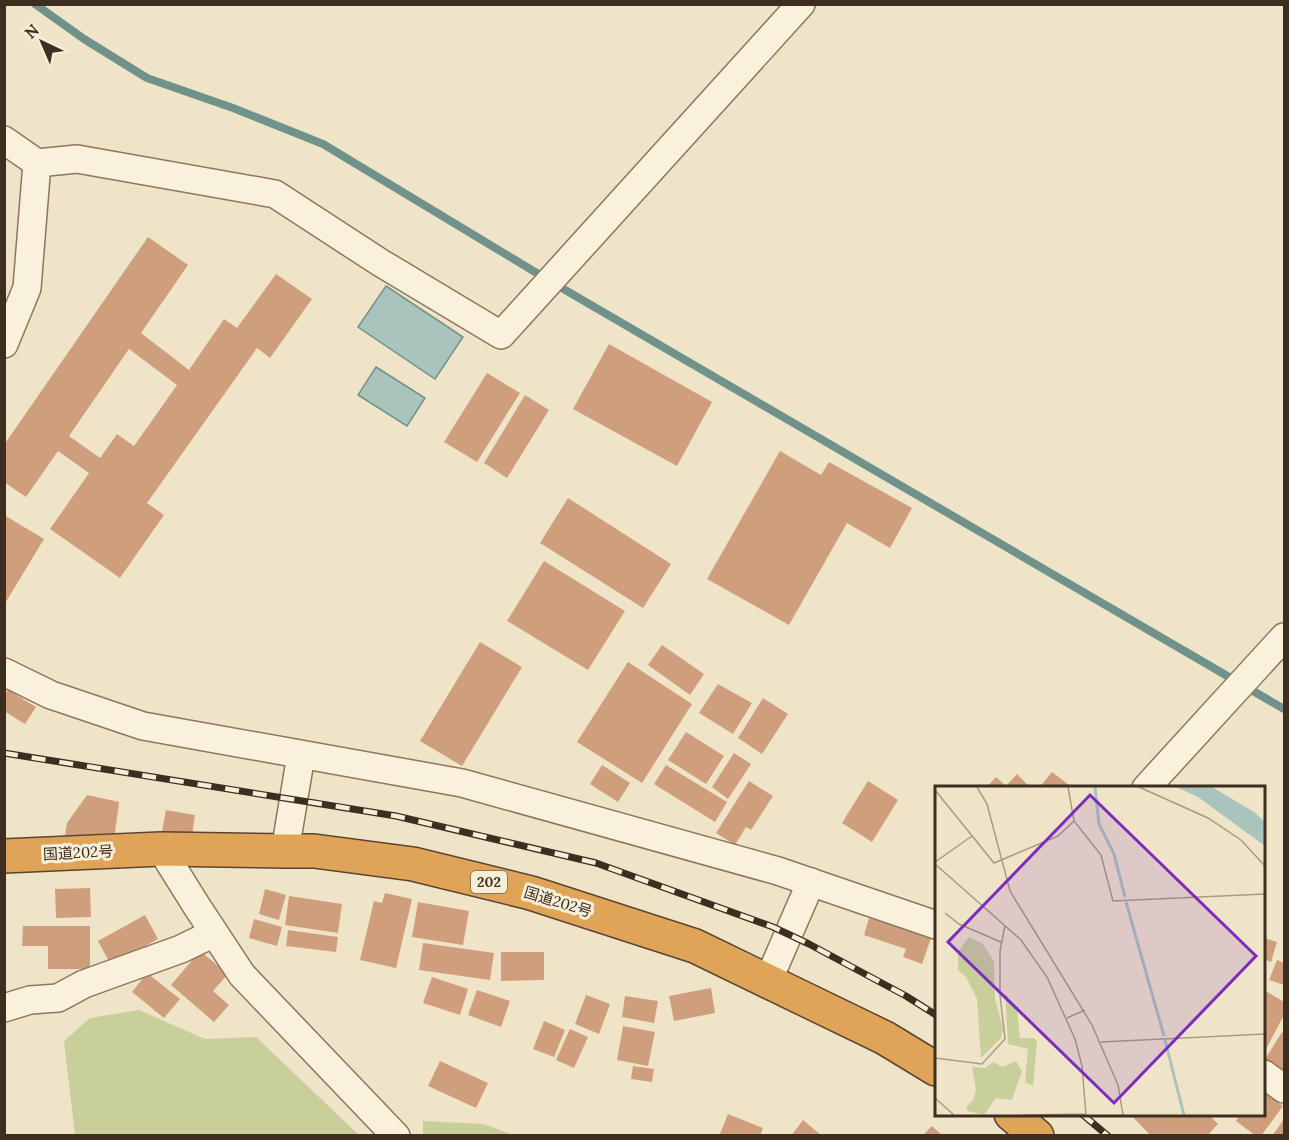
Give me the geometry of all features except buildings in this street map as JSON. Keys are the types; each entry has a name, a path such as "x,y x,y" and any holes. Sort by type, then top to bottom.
{"highway":[{"name":"国道202号","path":"4,856 161,849 285,850 314,851 413,864 531,893 695,946 885,1038 935,1068"},
{"path":"1013,1116 1037,1136"}],"street":[{"path":"4,140 37,163 76,159 275,194 381,263 501,335 801,4"},
{"path":"4,344 27,288 37,163"},
{"path":"1148,786 1284,637"},
{"path":"4,672 51,695 143,726 462,783 767,867 935,925"},
{"path":"285,850 301,754"},
{"path":"161,849 242,975 396,1136"},
{"path":"768,981 811,882"},
{"path":"4,1008 30,1000 58,998 84,984 181,949 214,933"},
{"path":"1265,1075 1284,1089"}],"green space":[{"path":"139,1010 205,1039 256,1037 359,1135 75,1135 64,1041 90,1018"},
{"path":"423,1121 483,1124 514,1135 423,1135"}],"water":[{"path":"386,286 463,337 435,379 358,327"},
{"path":"376,367 425,398 407,426 358,395"}],"waterway":[{"path":"35,4 84,39 147,78 233,108 323,144 545,278"},
{"path":"555,284 1284,709"}],"railway":[{"path":"4,753 396,816 596,863 773,927 906,996 935,1014"},
{"path":"1084,1116 1108,1136"}]}
